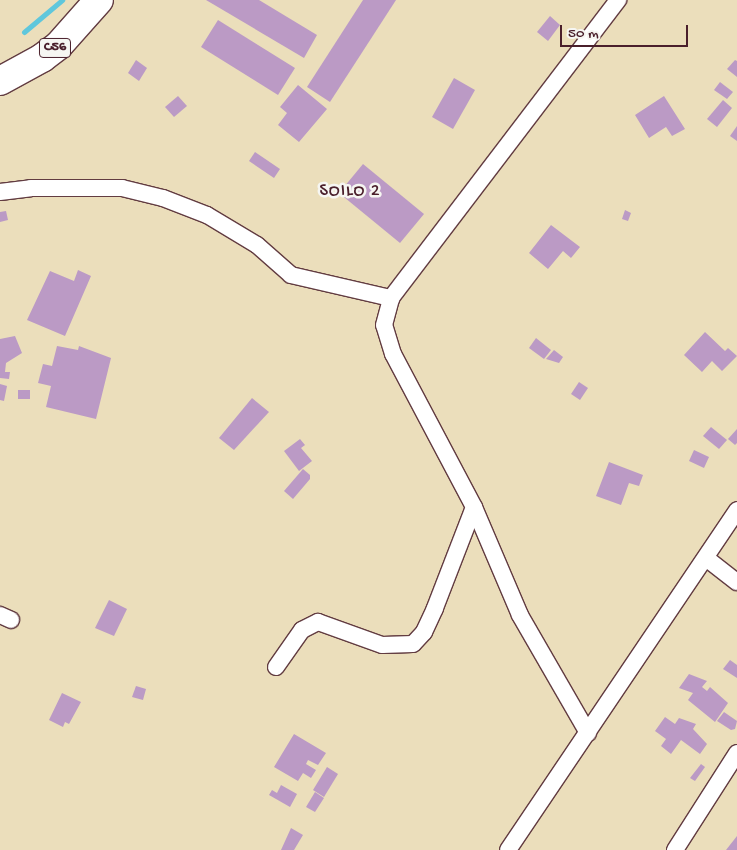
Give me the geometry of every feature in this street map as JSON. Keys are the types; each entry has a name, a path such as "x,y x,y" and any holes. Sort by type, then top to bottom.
{"highway":[{"name":"C56","path":"0,81 42,58 59,45 99,0"}],"street":[{"path":"588,733 520,615 474,507 393,354 384,325 391,298 618,0"},
{"path":"0,192 31,188 122,188 163,198 207,215 257,245 292,275 391,298"},
{"path":"276,667 302,630 318,622 382,645 413,644 424,632 435,608 474,507"},
{"path":"508,850 737,510"},
{"path":"706,558 737,582"},
{"path":"675,850 737,753"}],"building":[{"path":"206,0 259,0 317,35 304,58"},
{"path":"363,0 396,0 330,102 307,87"},
{"path":"550,16 560,25 548,41 537,32"},
{"path":"218,20 295,68 278,95 201,47"},
{"path":"136,60 147,68 139,81 128,73"},
{"path":"735,60 737,61 737,77 727,69"},
{"path":"454,78 475,90 453,129 432,117"},
{"path":"720,82 733,92 727,99 714,90"},
{"path":"298,85 327,109 299,142 278,125 287,113 280,107"},
{"path":"178,96 187,106 174,117 165,107"},
{"path":"664,96 685,129 672,136 666,127 649,138 635,115"},
{"path":"723,100 732,108 717,127 707,119"},
{"path":"737,126 737,141 730,136"},
{"path":"255,152 280,169 274,178 249,161"},
{"path":"363,164 424,214 400,243 339,193"},
{"path":"625,210 631,213 628,221 622,219"},
{"path":"6,211 8,220 0,222 0,212"},
{"path":"551,225 580,247 571,258 563,251 548,269 529,253"},
{"path":"78,270 91,276 65,336 27,320 50,271 74,281"},
{"path":"705,332 725,351 728,348 737,356 722,371 712,361 702,372 684,355"},
{"path":"15,336 22,353 6,363 5,372 10,372 9,379 0,378 0,339"},
{"path":"536,338 551,350 544,359 529,348"},
{"path":"57,346 78,350 79,346 111,358 96,419 46,407 51,386 38,383 43,364 52,366"},
{"path":"554,350 563,357 559,363 546,359"},
{"path":"579,382 588,388 580,400 571,394"},
{"path":"0,384 7,386 4,401 0,400"},
{"path":"18,390 30,390 30,399 18,399"},
{"path":"252,398 269,412 234,450 219,438"},
{"path":"711,427 727,440 719,449 703,436"},
{"path":"737,429 737,443 735,445 728,439"},
{"path":"300,439 305,445 301,448 312,461 299,471 284,451"},
{"path":"694,450 709,457 704,468 689,461"},
{"path":"609,462 643,475 639,486 629,483 621,505 596,496"},
{"path":"303,469 310,475 310,479 293,499 284,491"},
{"path":"109,600 127,609 114,636 95,628"},
{"path":"730,660 737,665 737,678 723,669"},
{"path":"689,674 707,681 702,687 707,691 710,687 728,703 715,722 688,700 693,693 679,688"},
{"path":"136,686 146,689 143,700 132,697"},
{"path":"62,693 81,702 69,724 65,722 63,727 49,720"},
{"path":"724,712 737,721 735,729 731,730 717,721"},
{"path":"665,717 675,724 679,718 696,724 693,729 707,744 700,754 681,740 671,754 661,746 666,739 655,731"},
{"path":"294,734 326,753 318,765 308,760 306,764 316,770 311,778 303,773 298,781 274,767"},
{"path":"701,764 705,767 695,781 690,778"},
{"path":"327,767 338,774 324,797 313,790"},
{"path":"281,785 297,794 290,807 269,795 272,790 277,793"},
{"path":"315,792 324,798 315,812 306,807"},
{"path":"291,828 303,835 294,850 281,850"},
{"path":"737,836 737,850 726,850"}],"waterway":[{"path":"24,32 62,0"}],"district":[{"name":"SOILO 2","path":"350,192"}]}
